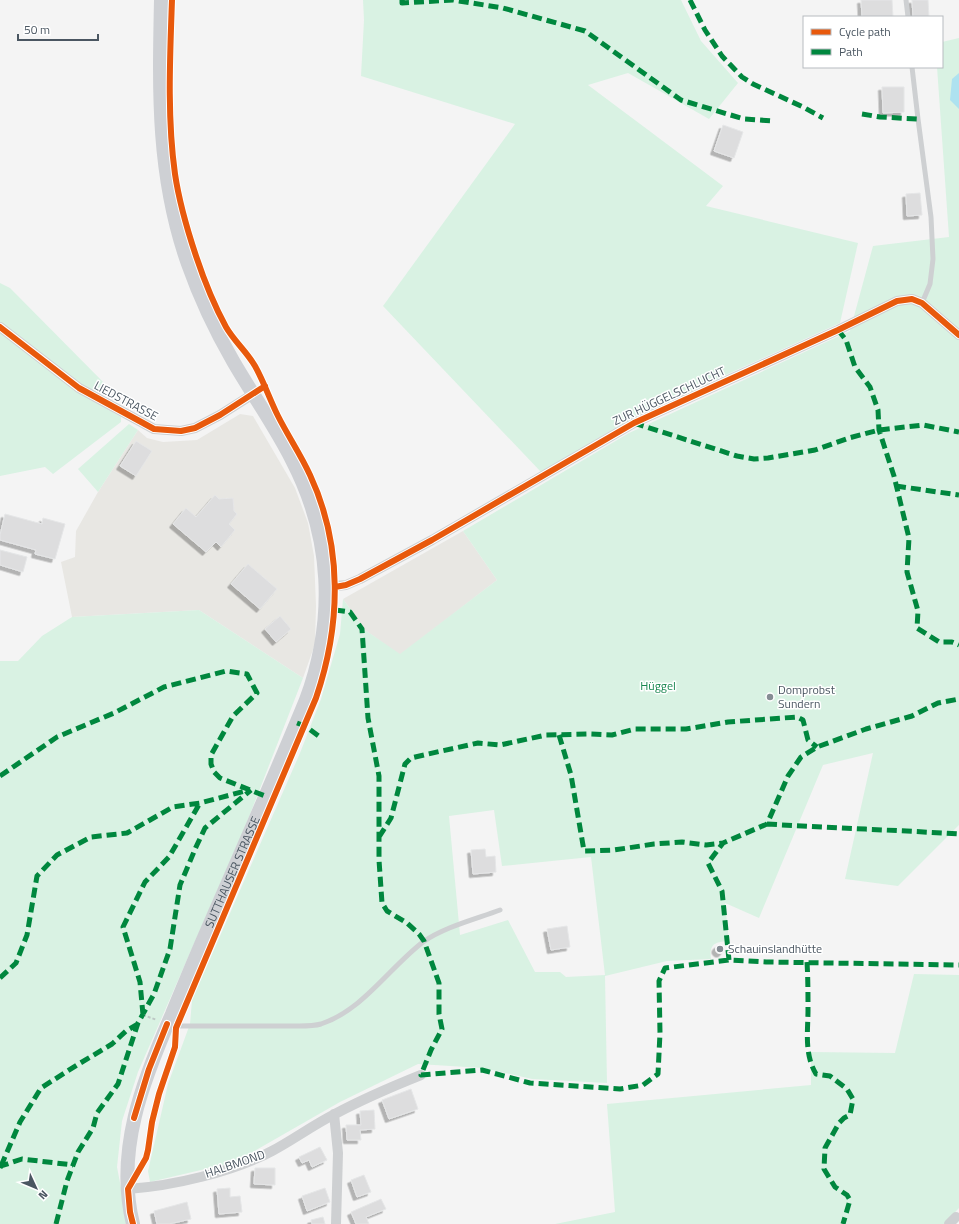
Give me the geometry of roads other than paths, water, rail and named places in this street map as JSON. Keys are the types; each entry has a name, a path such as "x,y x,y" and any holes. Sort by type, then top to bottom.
{"street":[{"name":"SUTTHAUSER STRASSE","path":"133,1224 130,1212 128,1189 129,1148 134,1118 146,1076 315,676 325,626 326,587 322,549 311,502 292,458 234,362 208,315 187,263 177,228 169,197 161,130 161,0"},
{"name":"ZUR HÜGGELSCHLUCHT","path":"326,587 346,585 360,579 432,540 634,423 838,330 896,300 912,299 922,303"},
{"path":"922,303 959,335"},
{"name":"LIEDSTRASSE","path":"0,327 79,388 154,430 181,431 194,428 220,415 253,394"},
{"name":"HALBMOND","path":"128,1189 152,1187 234,1167 271,1152 334,1114 380,1091 421,1075"},
{"path":"334,1114 338,1154 336,1224"}],"lane":[{"path":"906,0 908,16"},
{"path":"912,68 932,224 933,259 930,284 922,303"},
{"path":"167,1024 177,1026 319,1025 336,1018 358,1002 424,941 449,929 500,910"}],"water":[{"path":"959,73 959,109 950,100 952,79"}],"place":[{"name":"Domprobst Sundern","path":"770,697"},
{"name":"Schauinslandhütte","path":"720,949"}],"park label":[{"name":"Hüggel","path":"658,686"}]}
